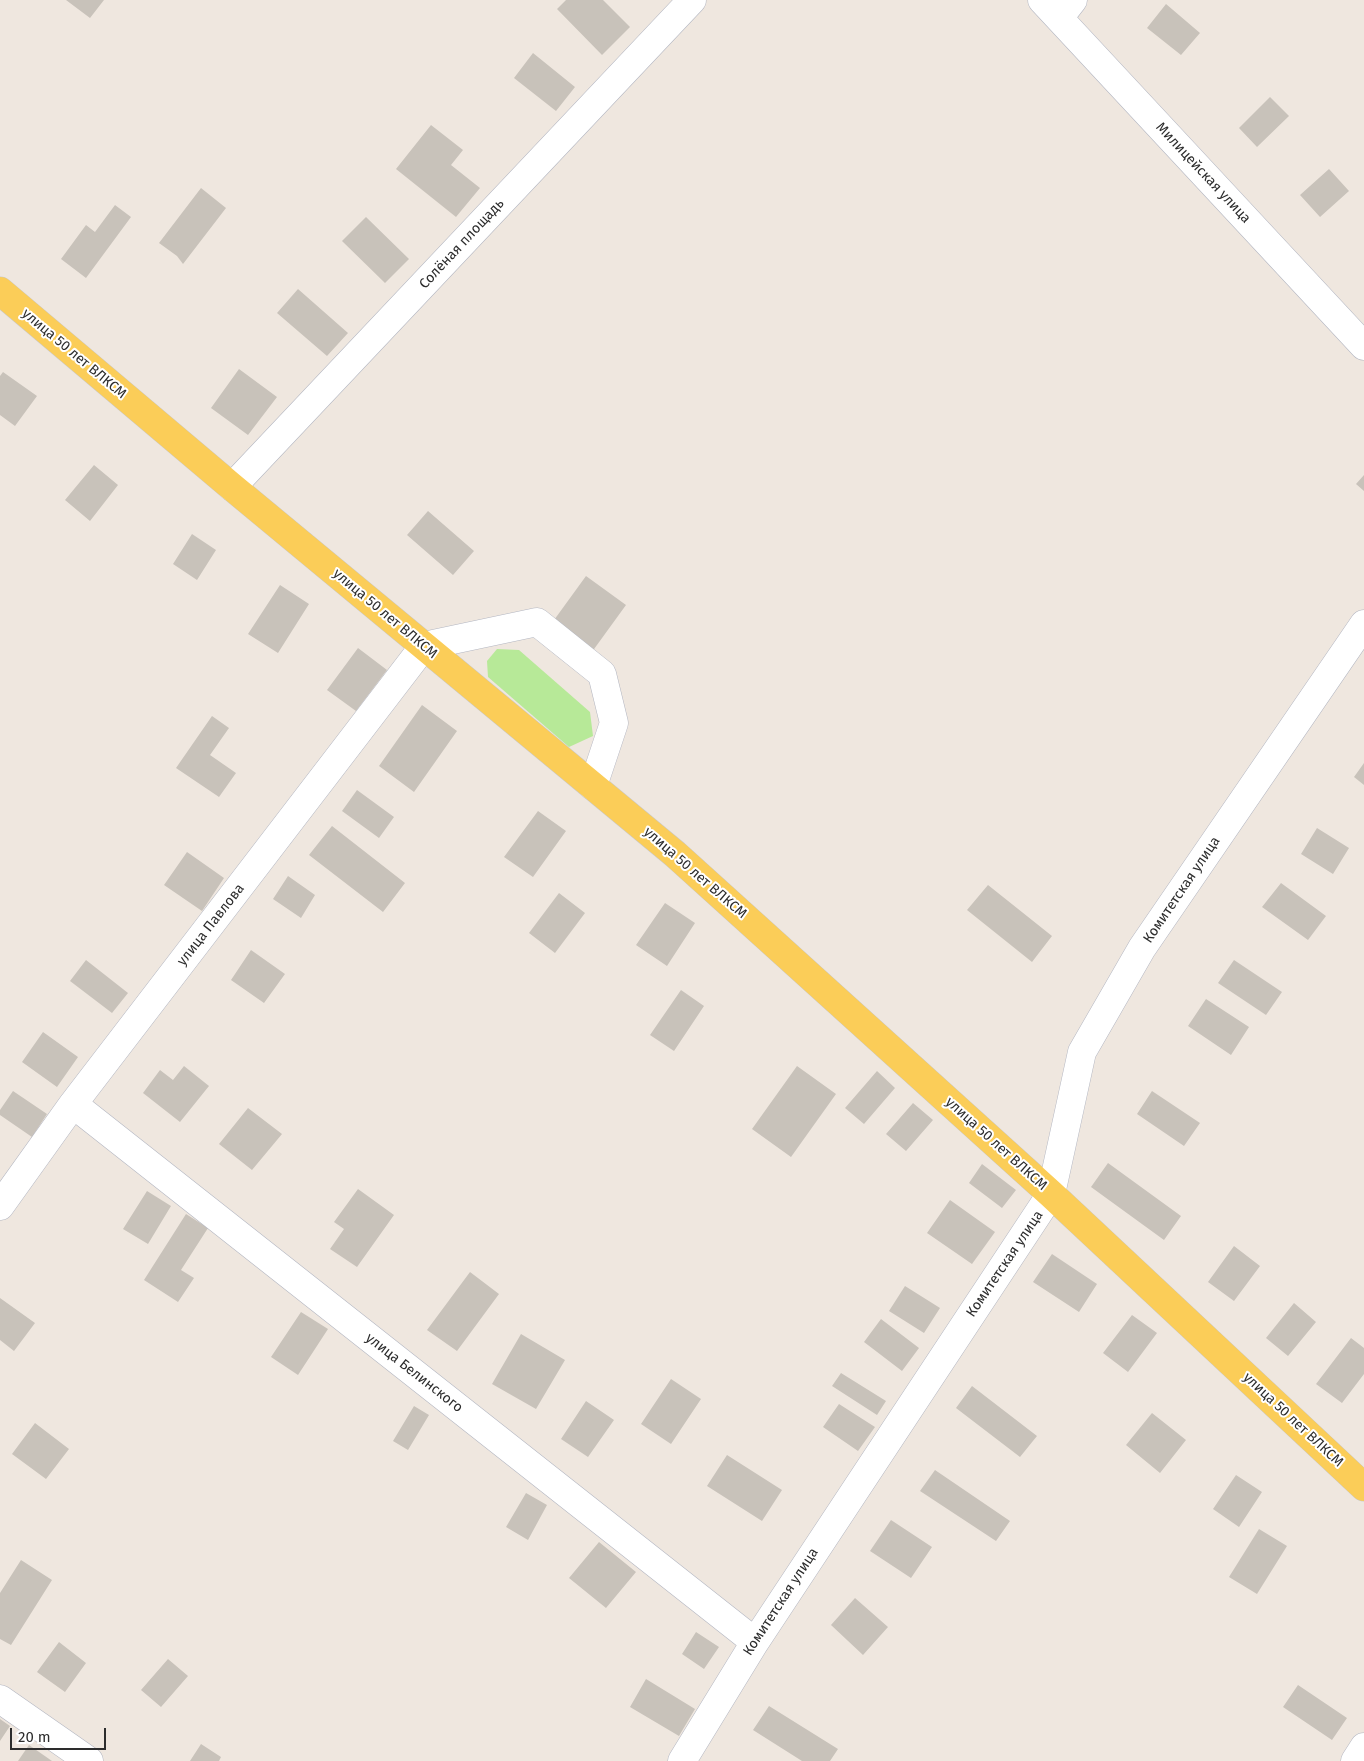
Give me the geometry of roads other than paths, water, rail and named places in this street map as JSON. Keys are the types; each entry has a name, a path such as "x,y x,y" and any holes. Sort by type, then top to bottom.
{"main road":[{"name":"улица 50 лет ВЛКСМ","path":"0,291 232,487 675,854 1051,1194 1364,1486"}],"street":[{"name":"Солёная площадь","path":"232,487 692,0"},
{"name":"Милицейская улица","path":"1058,6 1364,346"},
{"path":"424,646 537,622 602,674 614,723 593,786"},
{"name":"Комитетская улица","path":"682,1761 755,1642 1051,1194 1082,1052 1142,948 1364,624"},
{"name":"улица Павлова","path":"0,1206 73,1104 424,646"},
{"name":"улица Белинского","path":"73,1104 755,1642"},
{"path":"0,1699 89,1761"},
{"path":"1355,1761 1364,1747"}]}
